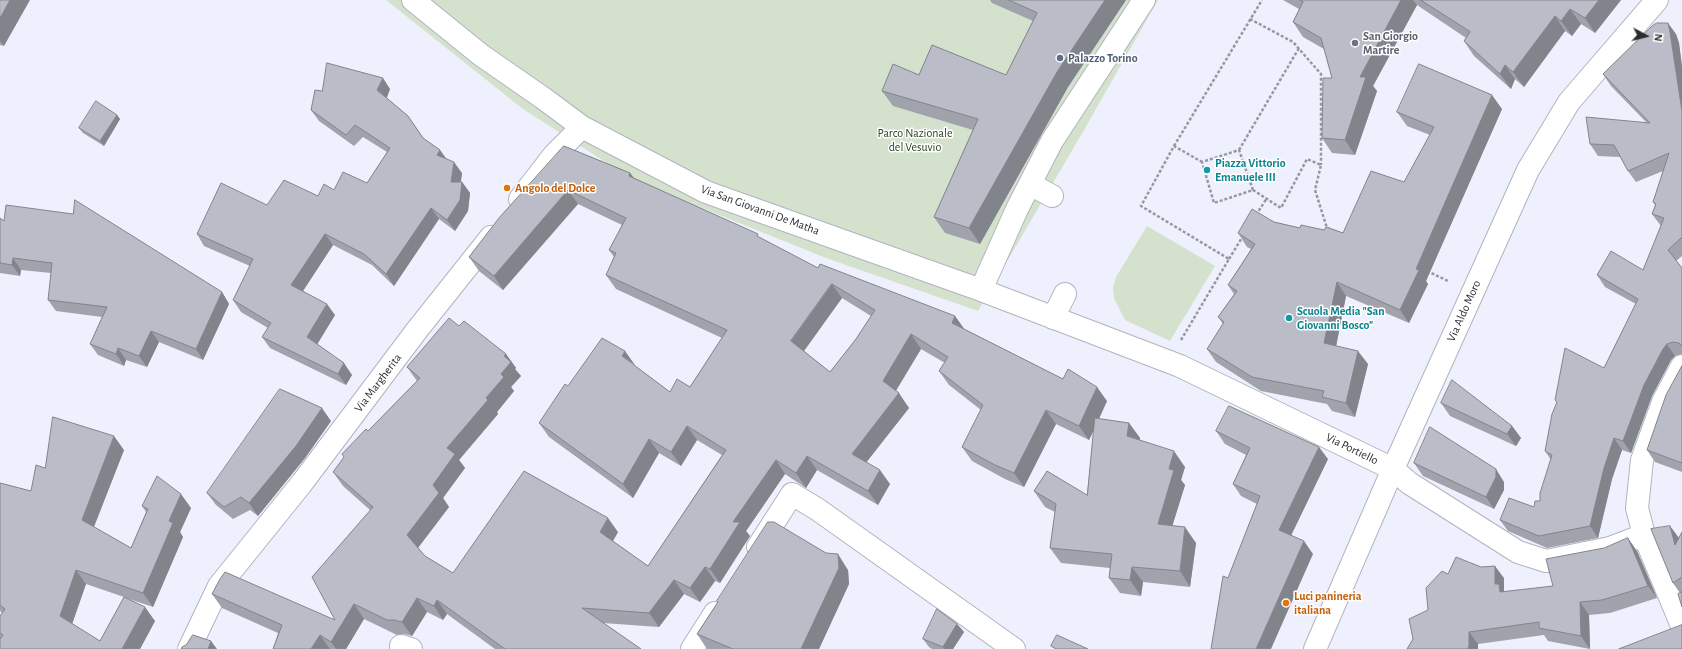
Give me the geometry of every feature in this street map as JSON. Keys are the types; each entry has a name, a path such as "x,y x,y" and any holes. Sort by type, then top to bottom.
{"street":[{"name":"Via San Giovanni De Matha","path":"413,0 481,55 582,127 706,192 981,290 1053,318"},
{"path":"981,290 1017,209 1052,141 1144,0"},
{"name":"Via Aldo Moro","path":"1315,649 1393,469 1528,170 1569,102 1657,0"},
{"name":"Via Margherita","path":"189,649 219,586 302,483 408,343 554,155 582,127"},
{"path":"1030,184 1052,196"},
{"path":"1053,318 1065,294"},
{"name":"Via Portiello","path":"1053,318 1180,366 1393,469 1409,483 1518,552 1546,561 1610,548 1644,535"},
{"path":"1682,366 1663,402 1642,460 1637,508 1644,535 1682,626"},
{"path":"746,565 792,494 1014,649"},
{"path":"692,649 725,598"}],"path":[{"path":"1229,259 1141,206 1174,146 1262,0"},
{"path":"1250,19 1293,42 1321,74 1321,165 1315,190 1327,228 1350,236"},
{"path":"1202,162 1239,150 1298,48"},
{"path":"1174,146 1202,162 1214,203 1253,190"},
{"path":"1239,150 1253,190 1281,208 1307,159 1321,165"},
{"path":"1254,218 1266,198"},
{"path":"1184,335 1246,232"},
{"path":"1421,268 1448,281"}],"green space":[{"name":"Parco Nazionale del Vesuvio","path":"386,0 1158,0 978,311 826,258 635,181 523,109"},
{"path":"1147,226 1215,266 1170,341 1125,320 1114,298 1113,287 1116,277"}],"building":[{"path":"0,0 10,0 0,18"},
{"path":"1009,0 1105,0 1057,72 969,228 934,217 978,119 882,91 893,64 919,75 932,45 1006,75 1037,13"},
{"name":"San Giorgio Martire","path":"1300,0 1401,0 1360,77 1366,77 1345,140 1322,138 1323,78 1332,78 1321,38 1293,22 1303,2"},
{"path":"1421,0 1599,0 1585,18 1570,9 1561,21 1555,16 1513,72 1505,65 1500,74 1464,41 1470,32"},
{"path":"1657,23 1668,23 1682,111 1682,239 1681,238 1668,250 1682,268 1682,346 1679,343 1673,342 1667,344 1663,349 1644,385 1623,441 1614,438 1604,468 1590,526 1539,536 1500,520 1509,498 1534,507 1535,501 1540,501 1540,493 1552,455 1545,451 1552,414 1557,402 1555,400 1565,348 1604,368 1638,299 1597,275 1611,251 1643,270 1664,218 1652,214 1656,204 1653,202 1669,153 1628,171 1614,145 1590,144 1586,117 1650,123 1603,74 1652,26"},
{"path":"327,63 383,78 377,90 408,116 423,138 440,150 437,155 454,162 451,182 462,182 460,200 447,220 431,208 386,274 364,254 325,234 291,285 327,304 307,337 344,363 338,374 262,337 271,323 233,300 253,259 197,234 221,183 267,205 284,180 318,196 324,184 334,190 343,172 367,183 390,148 355,125 346,135 311,110 315,90 322,91"},
{"path":"1419,64 1492,95 1416,269 1419,270 1400,310 1337,282 1324,343 1358,351 1346,403 1322,397 1324,391 1252,377 1207,349 1224,322 1218,317 1237,291 1228,285 1255,244 1238,233 1252,209 1274,222 1300,228 1301,225 1324,230 1326,227 1343,233 1371,171 1404,182 1434,127 1397,112"},
{"path":"96,101 117,115 100,141 79,128"},
{"path":"564,146 630,173 629,176 758,234 757,236 818,268 820,264 955,316 952,323 1063,379 1068,369 1097,387 1079,426 1046,410 1014,473 995,465 962,447 983,405 939,371 948,357 911,334 883,381 899,393 852,454 880,470 868,491 807,456 796,473 776,460 733,522 740,522 710,569 705,567 690,588 674,580 649,613 582,608 641,649 505,649 437,600 434,606 417,598 402,622 387,620 354,604 331,642 320,635 311,649 273,649 282,625 212,594 225,572 335,620 312,577 373,507 333,472 344,457 342,454 366,429 368,431 420,378 407,367 449,318 459,326 464,321 506,354 504,356 511,362 501,374 504,377 486,398 488,400 447,448 455,454 433,485 439,493 407,535 425,556 453,573 524,471 608,518 600,532 648,566 726,450 687,426 671,452 649,439 623,484 539,423 565,384 568,386 602,338 625,351 622,356 670,392 677,379 690,387 727,330 606,275 616,253 609,250 626,218 568,190 494,276 469,257 499,218","holes":["832,284 875,310 856,339 830,372 791,341"]},
{"path":"75,200 222,292 196,349 151,331 139,356 118,348 116,354 90,344 107,307 48,300 52,263 13,258 12,265 0,263 0,218 4,221 6,205 73,214"},
{"path":"1682,366 1682,463 1647,450 1666,395"},
{"path":"1452,380 1512,426 1507,434 1441,403"},
{"path":"280,389 322,408 296,446 249,503 241,497 224,507 207,493"},
{"path":"1229,406 1319,447 1279,530 1304,541 1256,649 1211,649 1223,576 1228,578 1260,496 1233,484 1250,448 1216,431"},
{"path":"53,417 114,436 82,520 131,548 148,509 142,506 157,476 181,494 169,521 173,523 143,593 76,570 60,616 100,641 124,597 145,607 122,649 0,649 0,639 3,635 0,633 0,616 5,609 0,605 0,483 31,491 36,465 45,468"},
{"path":"1095,418 1129,423 1127,436 1174,451 1169,469 1174,470 1158,524 1185,527 1180,571 1132,567 1130,580 1109,578 1112,554 1050,548 1056,504 1034,491 1047,471 1087,495"},
{"path":"1430,427 1496,469 1496,477 1486,497 1414,463"},
{"path":"768,522 774,522 826,553 838,554 839,568 801,649 733,649 697,634 718,602 717,601"},
{"path":"1670,526 1675,545 1682,532 1682,577 1673,583 1651,529"},
{"path":"1628,538 1648,586 1602,600 1580,602 1581,636 1539,628 1539,622 1469,632 1468,649 1407,649 1413,639 1409,619 1428,610 1426,588 1442,571 1448,574 1456,557 1481,567 1495,566 1495,584 1499,584 1500,592 1553,586 1546,559 1604,548"},
{"path":"1682,592 1682,607 1678,594"},
{"path":"937,609 957,624 943,647 923,639"},
{"path":"1682,625 1682,649 1619,649"},
{"path":"193,635 211,641 208,649 181,649"},
{"path":"1057,635 1088,649 1056,649 1051,646"}],"place":[{"name":"San Giorgio Martire","path":"1355,43"},
{"name":"Palazzo Torino","path":"1060,58"},
{"name":"Piazza Vittorio Emanuele III","path":"1207,170"},
{"name":"Angolo del Dolce","path":"507,188"},
{"name":"Scuola Media \"San Giovanni Bosco\"","path":"1289,318"},
{"name":"Luci panineria italiana","path":"1286,603"}]}
